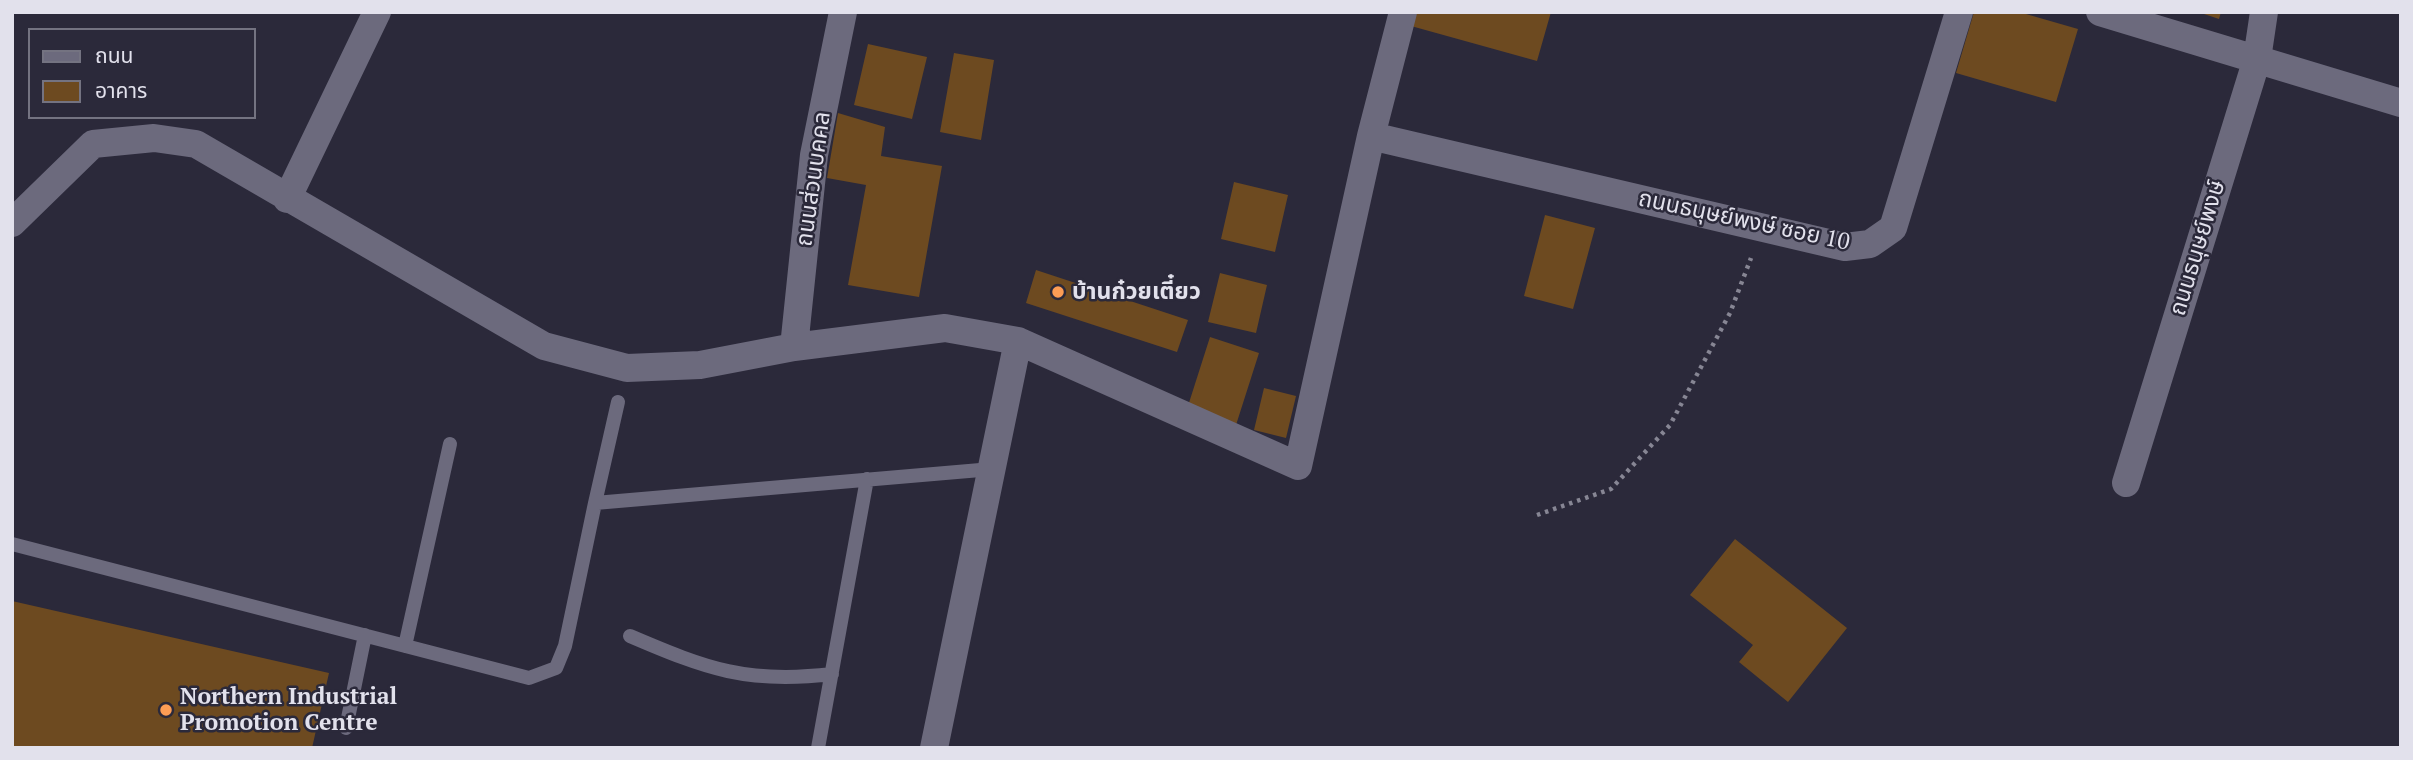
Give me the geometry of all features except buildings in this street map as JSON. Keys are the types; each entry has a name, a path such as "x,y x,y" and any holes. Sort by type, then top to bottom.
{"street":[{"path":"287,198 377,12"},
{"name":"ถนนส่วนบคคล","path":"794,348 814,155 843,12"},
{"path":"12,223 93,144 154,138 196,144 544,346 627,368 700,365 794,348 945,328 1018,341 1298,466 1371,136 1404,12"},
{"name":"ถนนธนุษย์พงษ์ ซอย 10","path":"1371,136 1845,247 1870,244 1893,228 1959,12"},
{"path":"2100,12 2401,103"},
{"name":"ถนนธนุษย์พงษ์","path":"2126,483 2257,59 2264,12"},
{"path":"934,748 1018,341"}],"lane":[{"path":"12,544 529,678 556,667 565,646 618,402"},
{"path":"405,646 450,444"},
{"path":"595,503 992,468"},
{"path":"818,748 867,479"},
{"path":"346,728 365,635"},
{"path":"630,636 692,663 755,677 787,679 832,674"}],"path":[{"path":"1537,514 1611,489 1671,425 1730,313 1762,228"}],"place":[{"name":"บ้านก๋วยเตี๋ยว","path":"1058,292"},
{"name":"Northern Industrial Promotion Centre","path":"166,710"}]}
